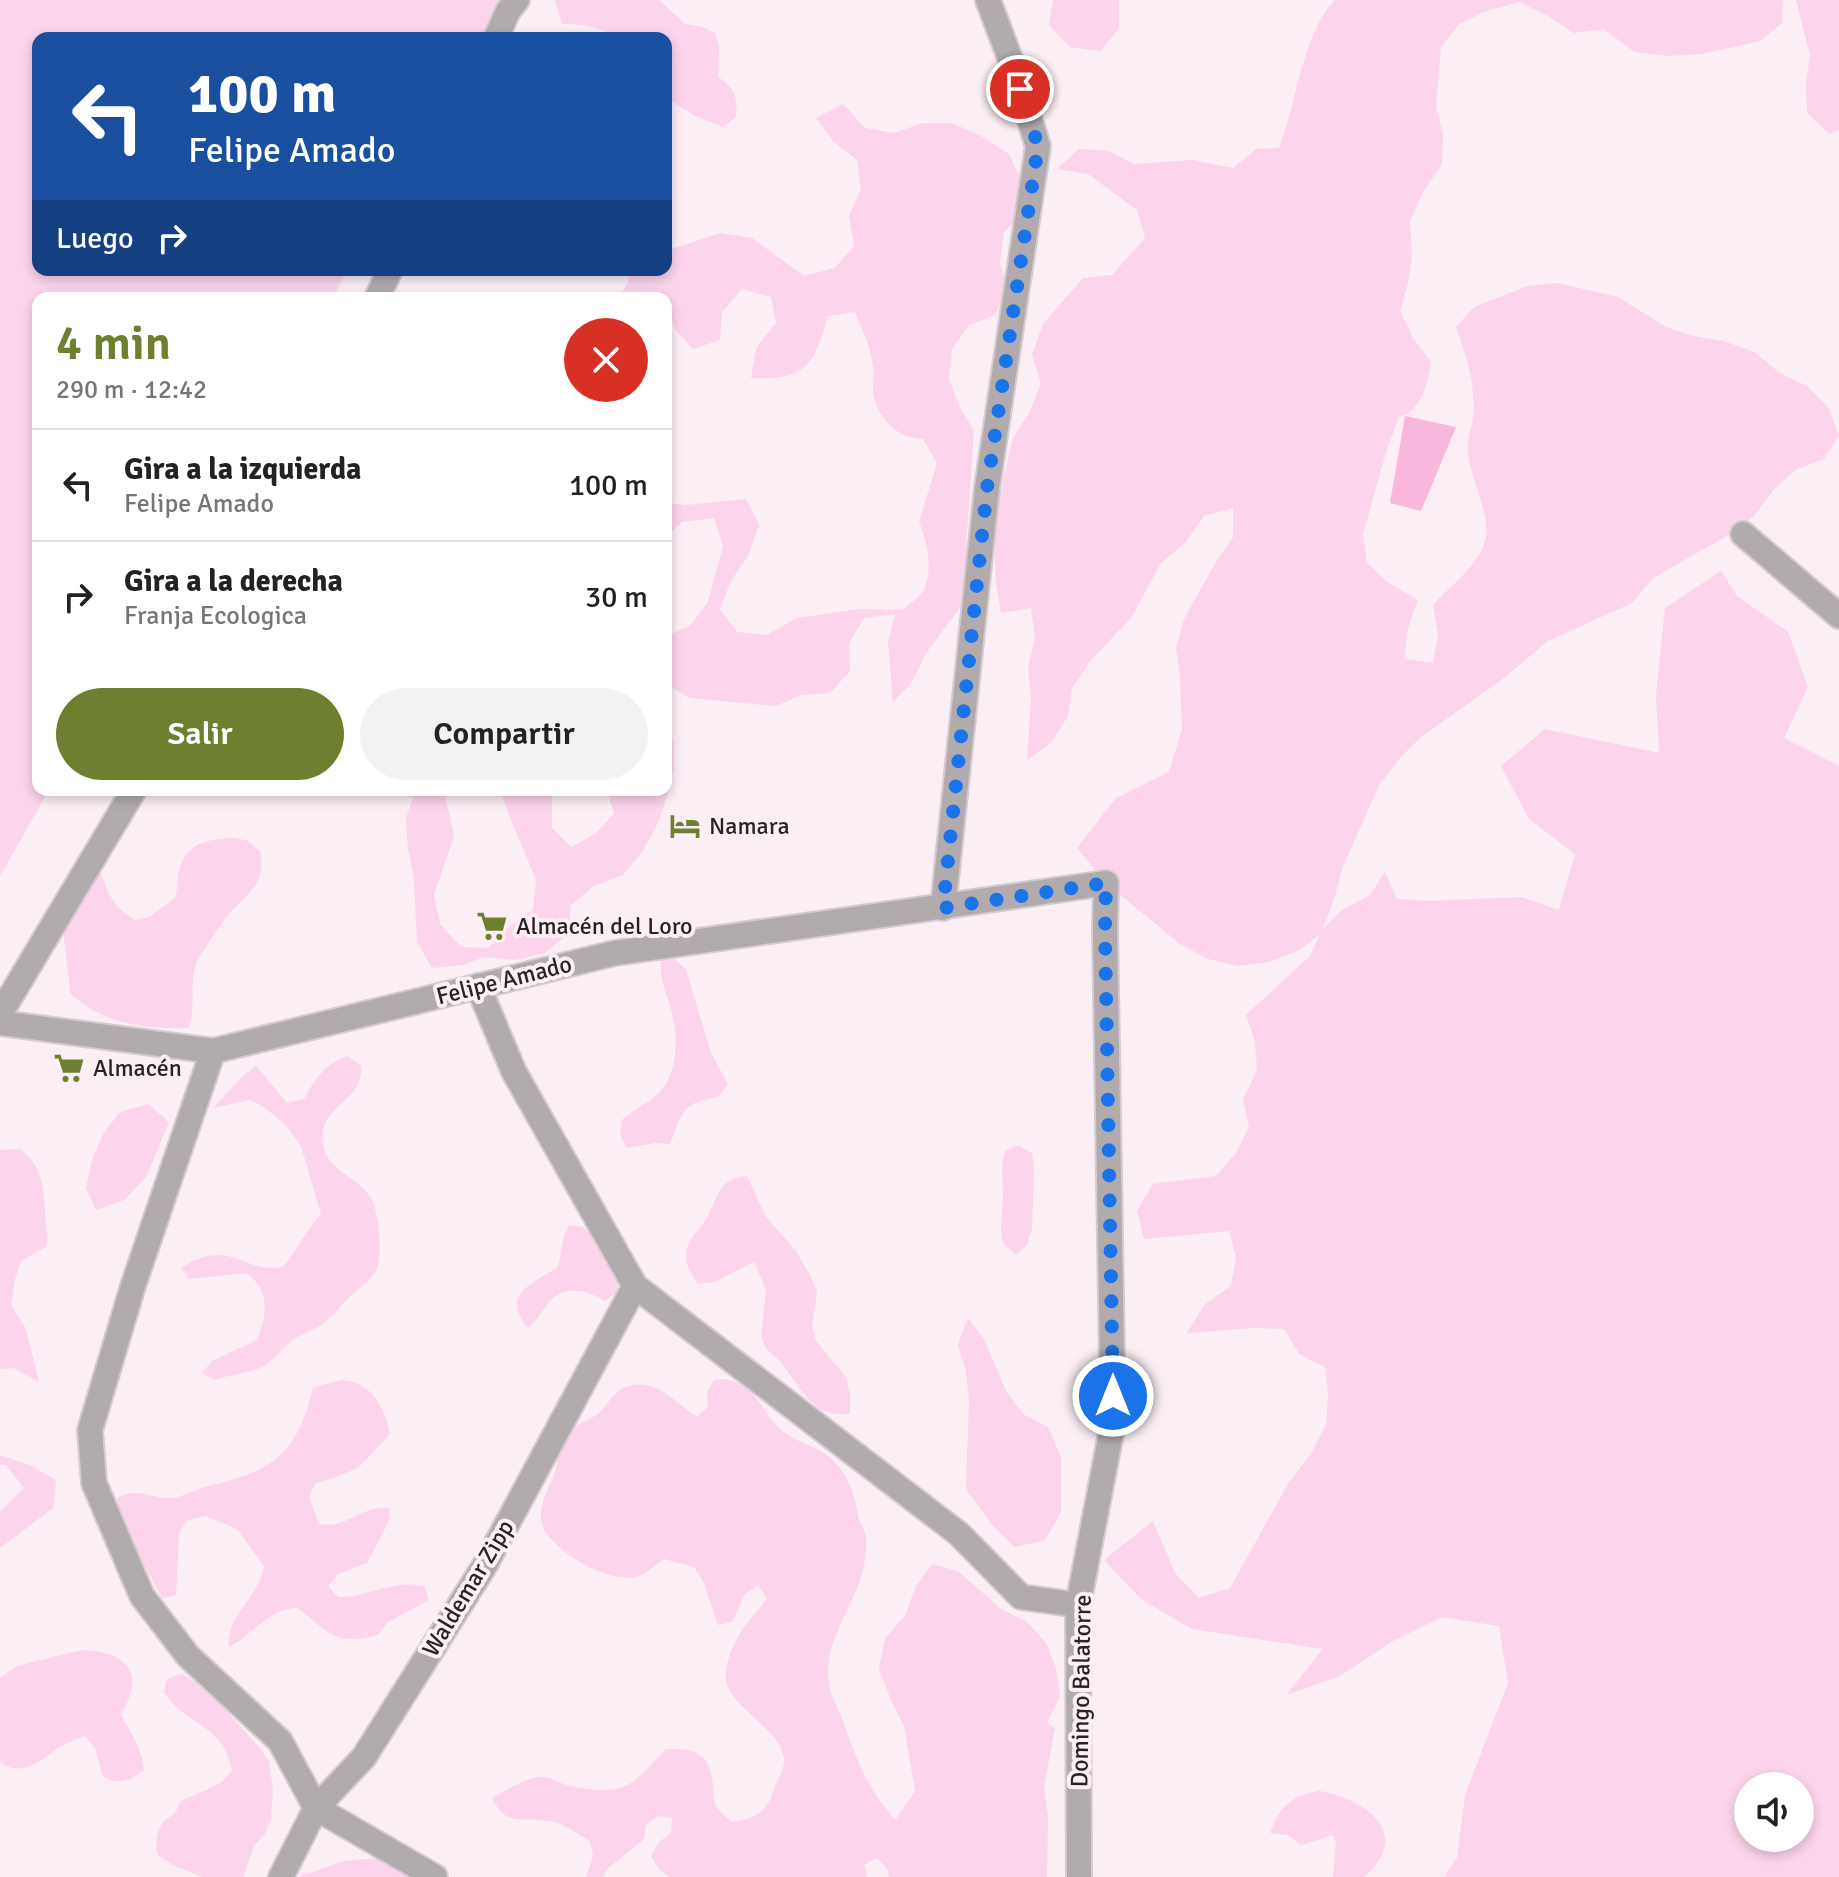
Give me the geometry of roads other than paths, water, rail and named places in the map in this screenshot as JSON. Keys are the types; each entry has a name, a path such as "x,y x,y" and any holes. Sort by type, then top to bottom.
{"street":[{"path":"499,32 517,0"},
{"path":"943,908 987,488 1038,146 988,0"},
{"path":"1743,534 1839,616"},
{"path":"0,1014 130,796"},
{"name":"Felipe Amado","path":"0,1023 213,1051 615,953 1106,883"},
{"name":"Domingo Balatorre","path":"1079,1877 1078,1605 1113,1423 1106,883"},
{"path":"478,986 514,1072 635,1286 959,1534 1021,1597 1078,1605"},
{"path":"213,1051 133,1286 90,1430 94,1483 142,1596 188,1656 280,1741 316,1808 435,1877"},
{"name":"Waldemar Zipp","path":"281,1877 316,1808 364,1757 485,1565 635,1286"}],"place":[{"name":"Namara","path":"685,826"},
{"name":"Almacén del Loro","path":"492,926"},
{"name":"Almacén","path":"69,1068"}]}
